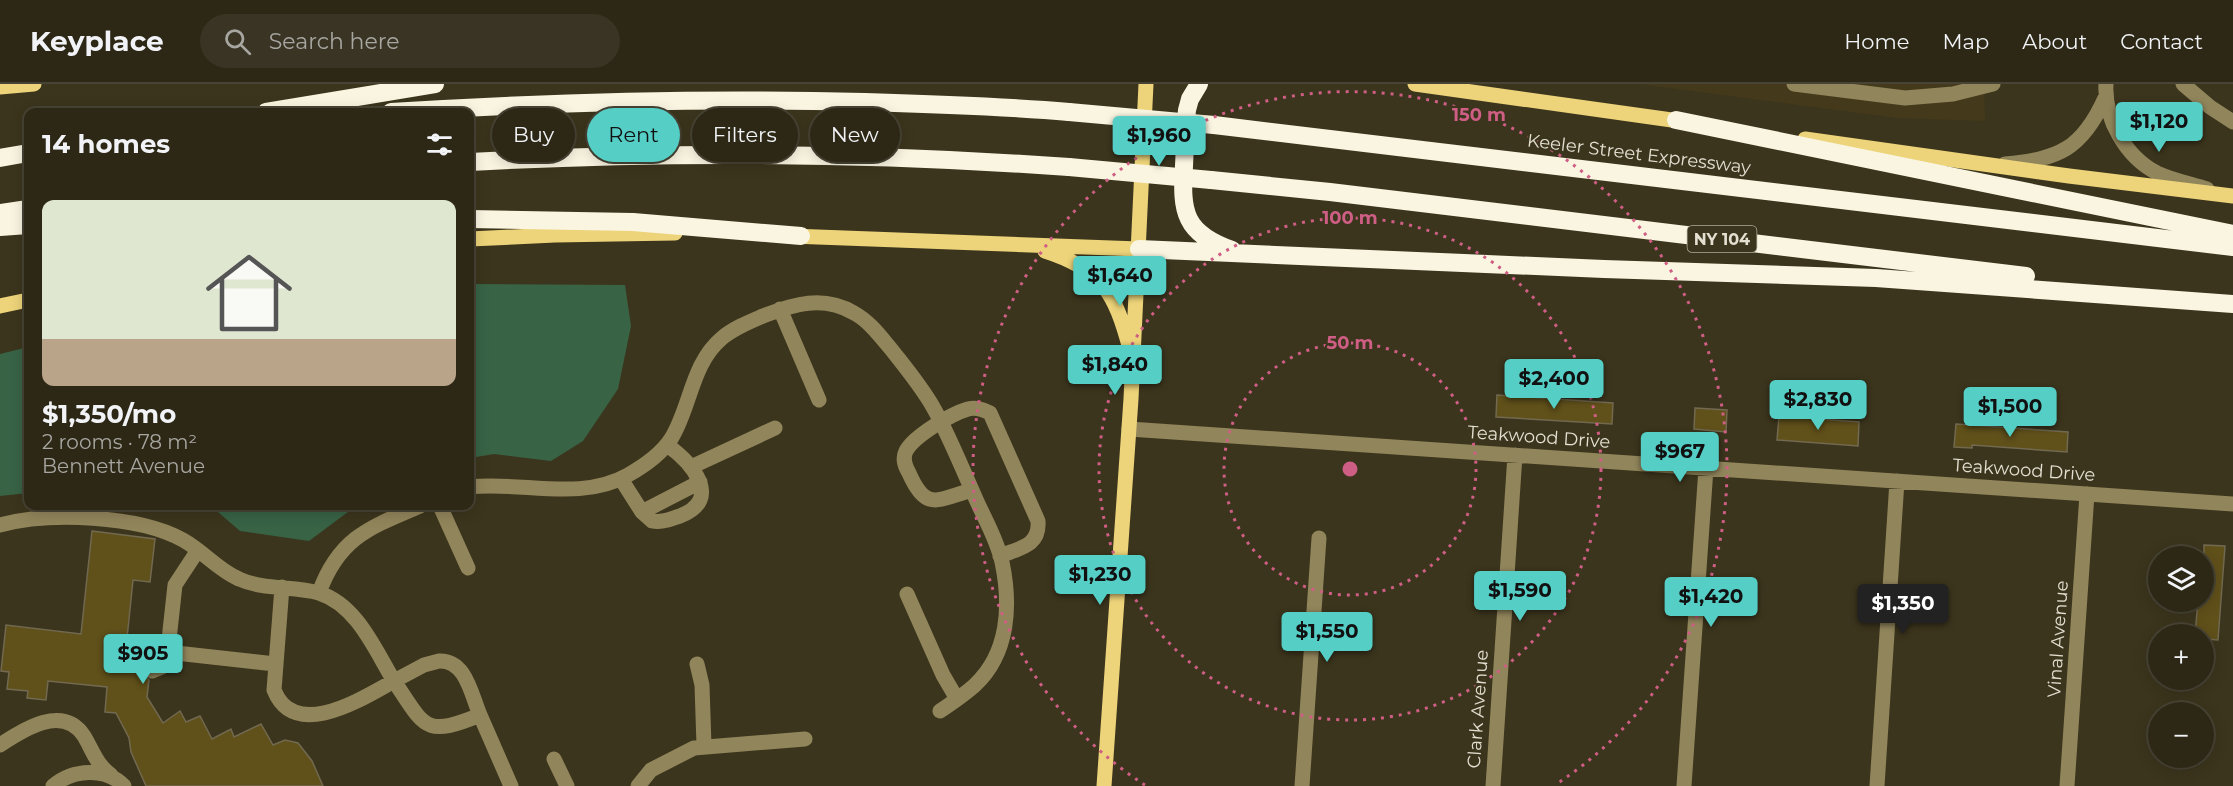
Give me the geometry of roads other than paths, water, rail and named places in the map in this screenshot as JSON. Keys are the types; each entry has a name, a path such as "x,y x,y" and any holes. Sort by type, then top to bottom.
{"highway":[{"path":"290,108 435,84"},
{"path":"1198,84 1190,99 1186,115 1182,192 1185,211 1195,228 1211,241 1255,255"},
{"name":"Keeler Street Expressway","path":"473,108 596,102 771,100 924,104 1069,112 1214,125 2233,247"},
{"path":"1676,120 2233,234"},
{"path":"0,158 24,154"},
{"name":"NY 104","path":"474,162 602,156 755,155 929,158 1069,167 1342,193 2233,303"},
{"path":"0,213 24,210"},
{"path":"474,219 643,222 801,236"},
{"path":"0,227 24,225"},
{"path":"1139,249 1876,278 2233,303"}],"main road":[{"path":"0,87 34,84"},
{"path":"1104,786 1133,366 1146,84"},
{"path":"1415,84 2227,195"},
{"path":"474,239 616,233 801,236 1139,249"},
{"path":"1022,245 1065,257 1080,264 1096,276 1117,311 1125,332 1133,366"},
{"path":"0,306 24,301"}],"street":[{"path":"1794,84 1830,87 1905,99 1993,84"},
{"path":"2183,84 2210,108 2233,122"},
{"path":"1995,165 2034,161 2070,147 2094,121 2105,91"},
{"path":"2105,91 2114,128 2122,141 2137,157 2157,172 2227,195"},
{"path":"474,488 503,486 570,489 600,486 621,479 653,458 667,445 677,428 698,372 712,349 723,338 736,328 780,309 799,304 817,302 841,307 860,317 885,342 926,397 941,423 1000,556 1006,599 1003,638 985,674 940,711"},
{"path":"780,309 819,400"},
{"path":"972,490 938,500 925,499 916,491 904,463 904,454 911,444 941,423 968,409 979,408 990,413 1038,521 1039,532 1033,541 1000,556"},
{"path":"691,467 775,428"},
{"name":"Teakwood Drive","path":"1129,429 2233,504"},
{"path":"621,479 648,519 657,522 667,521 688,513 700,502 702,492 700,482 682,456 667,445"},
{"name":"Clark Avenue","path":"1493,786 1515,455"},
{"path":"1684,786 1706,468"},
{"path":"1876,786 1897,481"},
{"path":"642,512 700,482"},
{"name":"Vinal Avenue","path":"2067,786 2087,494"},
{"path":"319,593 338,559 357,536 368,528 411,510"},
{"path":"442,510 468,568"},
{"path":"0,525 41,519 126,521 160,529 198,550 237,579 260,585 319,593 339,602 350,612 417,715 430,726 447,728 480,715"},
{"path":"1302,786 1319,538"},
{"path":"152,671 162,667 167,652 175,585 198,550"},
{"path":"282,587 274,690 279,699 292,710 305,713 337,710 434,661 448,661 460,670 511,786"},
{"path":"907,594 943,675 957,699"},
{"path":"167,652 275,664"},
{"path":"698,664 702,685 704,746"},
{"path":"0,745 41,723 67,721 80,731 97,762 124,786"},
{"path":"638,786 651,770 690,750 704,746 805,740"},
{"path":"554,759 567,786"},
{"path":"53,786 66,777 84,773 99,772 111,775"}]}
